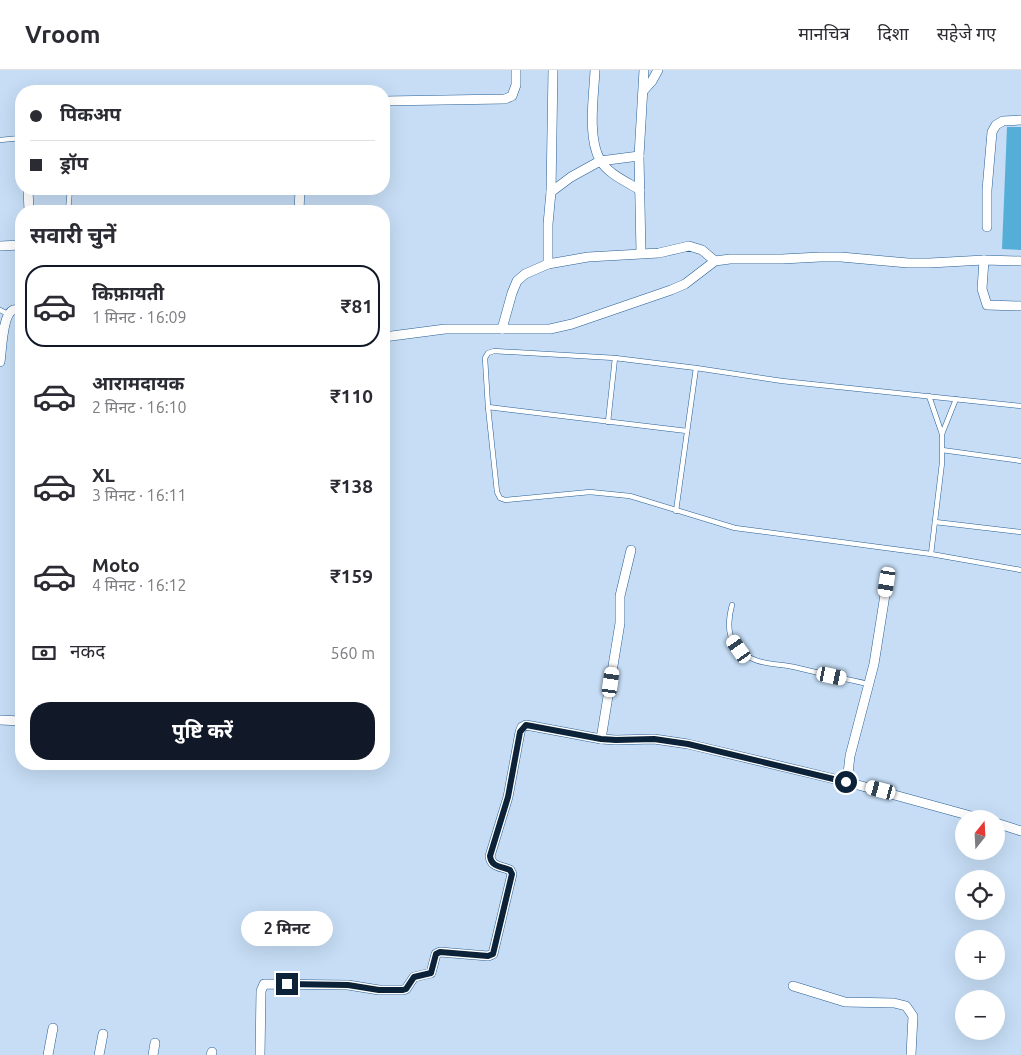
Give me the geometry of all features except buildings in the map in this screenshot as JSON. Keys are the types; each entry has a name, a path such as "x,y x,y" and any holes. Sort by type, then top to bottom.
{"street":[{"path":"390,101 505,99 512,96 514,92 516,70"},
{"path":"548,264 553,70"},
{"path":"595,70 593,128 595,148 600,161 614,174 640,190"},
{"path":"641,253 639,156 644,70"},
{"path":"644,90 658,70"},
{"path":"987,228 987,190 992,132 996,125 1003,122 1021,120"},
{"path":"551,192 579,172 600,161 639,156"},
{"path":"0,246 15,245"},
{"path":"502,329 517,281 525,274 548,264 588,258 659,253 680,247 695,247 702,250 715,262"},
{"path":"390,336 445,329 550,329 572,324 685,284 715,262 730,259 782,260 820,257 930,264 984,260 1021,261"},
{"path":"984,260 982,289 987,305 1021,306"},
{"path":"0,362 5,321 4,312"},
{"path":"601,739 620,623 620,596 631,550"},
{"path":"846,782 850,756 874,664 887,582"},
{"path":"0,720 15,721"},
{"path":"260,1055 261,991 264,984 348,985 379,990 403,990 406,989 414,977 431,973 436,954 440,952 488,956 493,954 512,874 510,870 494,864 490,856 508,797 520,732 526,725 601,739 654,739 688,744 846,782 955,812"},
{"path":"1005,826 1021,831"},
{"path":"793,986 845,1002 894,1003 906,1006 913,1016 911,1055"},
{"path":"48,1055 53,1028"},
{"path":"98,1055 103,1034"},
{"path":"153,1055 155,1043"}],"lane":[{"path":"0,140 15,139"},
{"path":"1021,406 782,381 615,358 494,351 488,353 485,358 497,492 500,498 505,500 602,492 630,496 735,528 931,554 1021,570"},
{"path":"608,422 615,358"},
{"path":"676,511 696,368"},
{"path":"929,396 942,434 942,463 931,554"},
{"path":"942,434 956,399"},
{"path":"488,407 687,431"},
{"path":"942,450 1021,461"},
{"path":"935,522 1021,532"},
{"path":"732,605 728,618 728,629 731,638 746,656 763,662 790,666 869,684"}],"route":[{"path":"287,984 348,985 379,990 403,990 406,989 414,977 431,973 436,954 440,952 488,956 493,954 512,874 505,867 494,864 490,856 508,797 520,732 522,727 526,725 601,739 667,740 722,751 846,782"}]}
